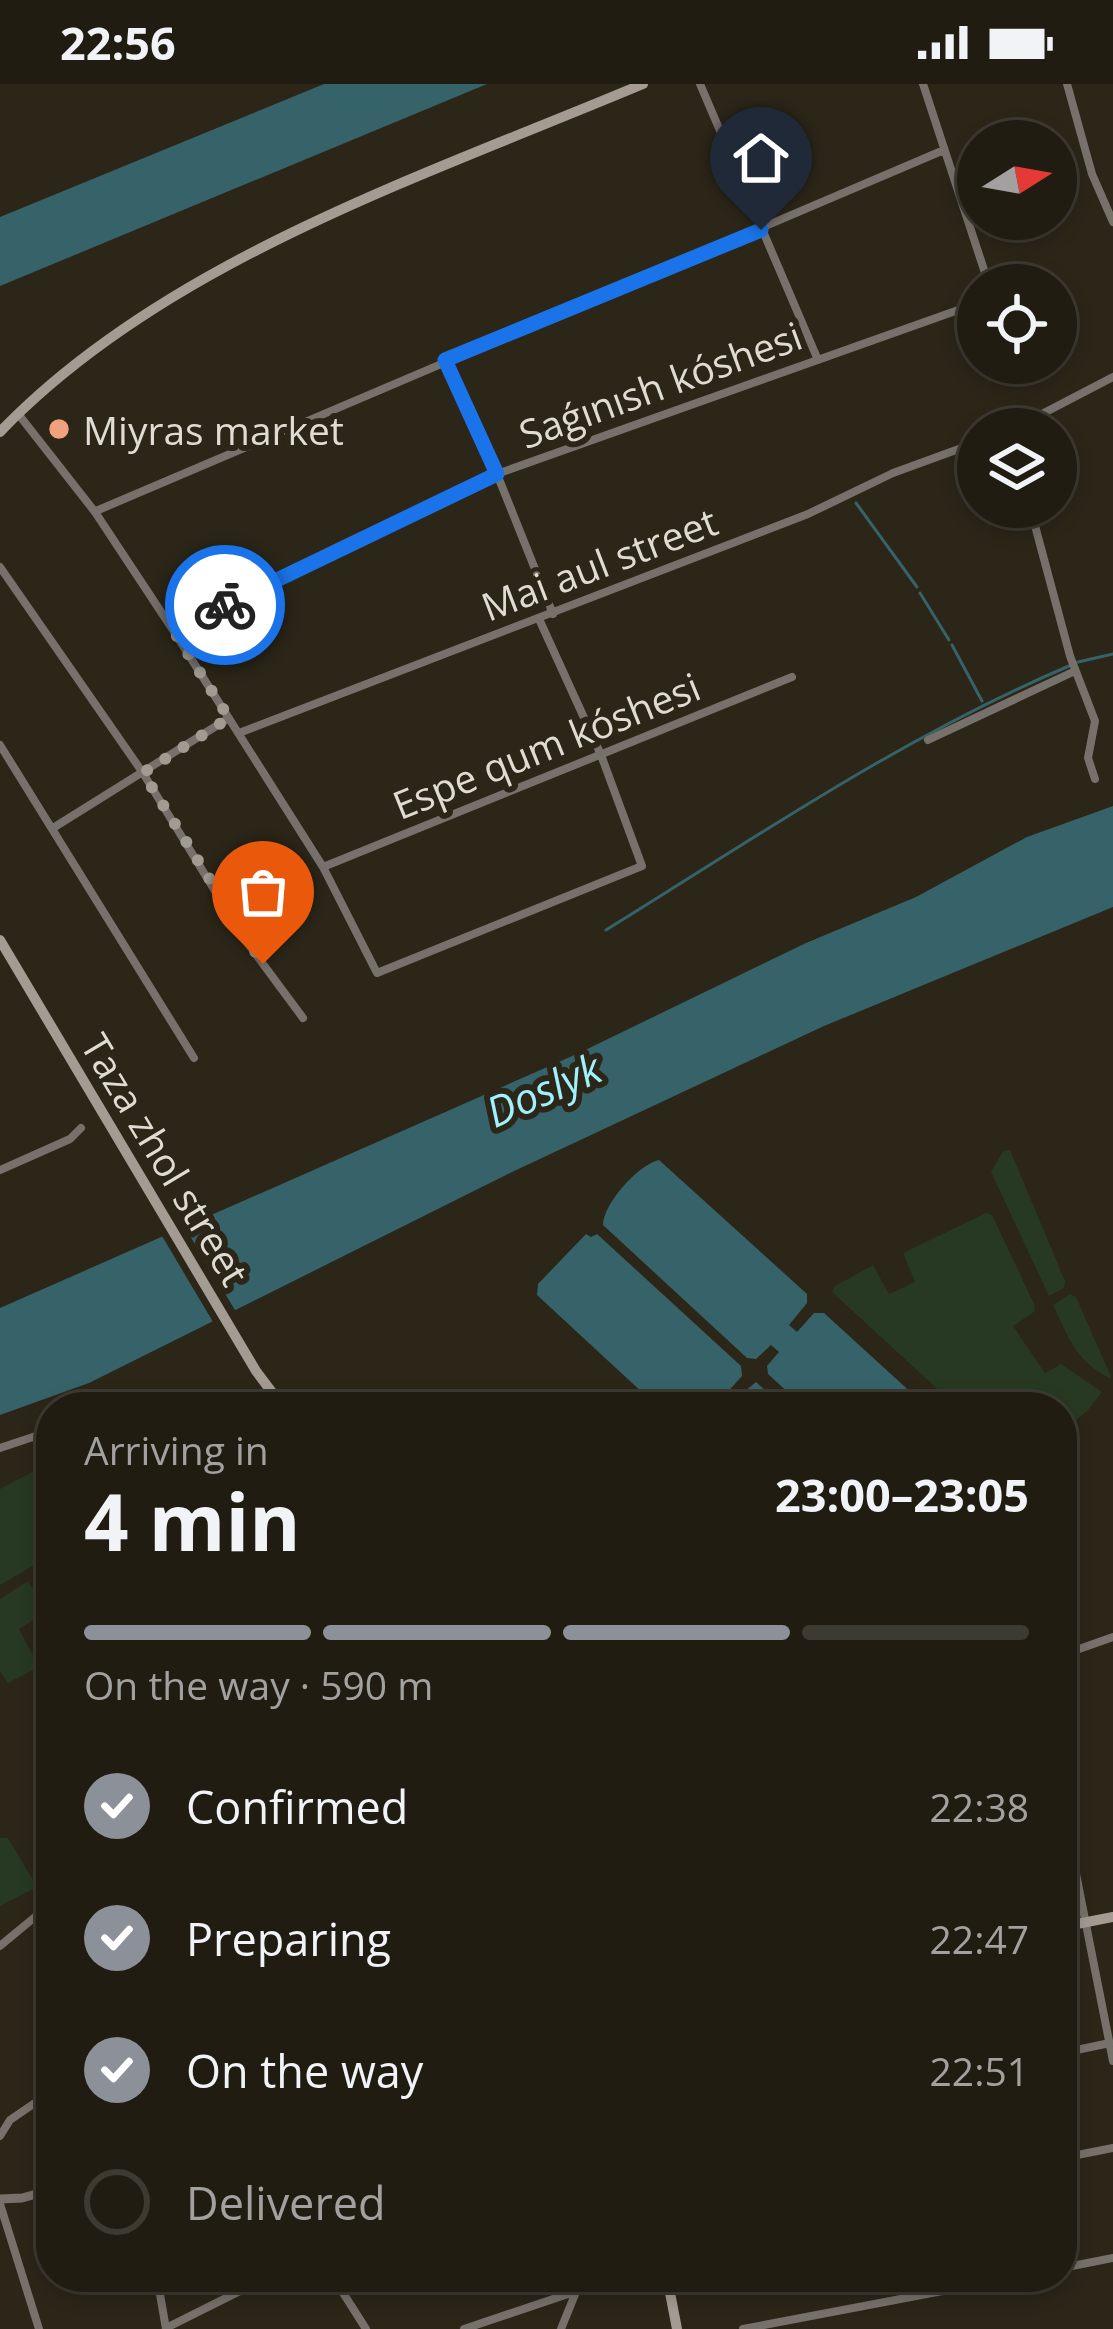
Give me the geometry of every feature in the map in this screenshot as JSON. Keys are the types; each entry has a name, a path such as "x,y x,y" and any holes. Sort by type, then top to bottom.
{"main road":[{"path":"0,432 82,357 212,274 354,206 643,84"},
{"name":"Taza zhol street","path":"0,940 273,1392"},
{"path":"1077,1924 1113,1917"},
{"path":"670,2292 677,2329"}],"street":[{"path":"700,84 818,360"},
{"path":"923,84 982,264"},
{"path":"1067,84 1092,174 1113,221"},
{"path":"95,512 944,150"},
{"name":"Saǵınısh kóshesi","path":"173,630 497,474 957,310"},
{"path":"445,360 553,614"},
{"path":"1053,408 1113,377"},
{"path":"18,413 95,512 173,630 323,867 377,973 641,866 601,755 539,620"},
{"name":"Mai aul street","path":"239,733 808,514 893,473 957,450"},
{"path":"1036,528 1075,671 1094,721 1088,758 1095,779"},
{"path":"0,567 143,773 243,937 303,1018"},
{"path":"928,740 1075,671"},
{"name":"Espe qum kóshesi","path":"323,867 792,677"},
{"path":"53,828 229,718"},
{"path":"0,745 194,1058"},
{"path":"0,1170 70,1138 81,1127"},
{"path":"0,1448 36,1436"},
{"path":"1077,1650 1113,1637"},
{"path":"1077,1874 1113,2061"},
{"path":"0,1946 36,1917"},
{"path":"1077,2050 1110,2044"},
{"path":"0,2136 10,2120 36,2102"},
{"path":"1077,2155 1113,2148"},
{"path":"36,2194 0,2202 39,2329"},
{"path":"1077,2265 1113,2258"},
{"path":"160,2292 166,2329 239,2292"},
{"path":"343,2292 367,2329"},
{"path":"464,2329 574,2292"},
{"path":"561,2329 574,2292"},
{"path":"743,2329 937,2292"}],"green space":[{"path":"1010,1150 1065,1281 1064,1288 1049,1296 991,1172 1003,1151"},
{"path":"986,1213 992,1215 1035,1306 1034,1312 1013,1326 1045,1373 1061,1364 1102,1392 1077,1419 1077,1392 941,1392 832,1292 873,1265 889,1294 915,1282 903,1253"},
{"path":"1070,1294 1076,1297 1112,1379 1082,1358 1064,1329 1053,1305"},
{"path":"36,1470 36,1564 0,1585 0,1489"},
{"path":"28,1581 36,1595 36,1618 19,1629 36,1669 8,1683 0,1671 0,1599"},
{"path":"0,1838 8,1838 36,1888 0,1906"}],"water":[{"path":"324,84 487,84 0,286 0,217"},
{"name":"Doslyk","path":"1113,806 1113,907 824,1026 512,1172 89,1383 64,1392 36,1392 36,1402 0,1415 0,1308 579,1053 806,943 916,897 1027,837"},
{"path":"659,1160 807,1294 807,1303 789,1325 797,1332 814,1313 824,1313 911,1392 788,1392 768,1374 767,1366 779,1352 771,1345 756,1359 747,1358 603,1225 623,1187"},
{"path":"586,1234 597,1234 741,1366 742,1376 728,1392 642,1392 537,1295 538,1284"},
{"path":"756,1382 767,1392 744,1392"}],"pier":[{"path":"181,1221 238,1315 216,1327 159,1231"}],"waterway":[{"path":"856,503 917,587"},
{"path":"920,593 949,640"},
{"path":"952,645 982,701"},
{"path":"1078,662 1113,654"},
{"path":"606,930 890,756 1069,666"}],"way so far":[{"path":"225,605 173,630 229,718 143,773 263,964"}],"place":[{"name":"Miyras market","path":"59,429"}],"route":[{"path":"225,605 497,474 445,360 761,230"}]}
